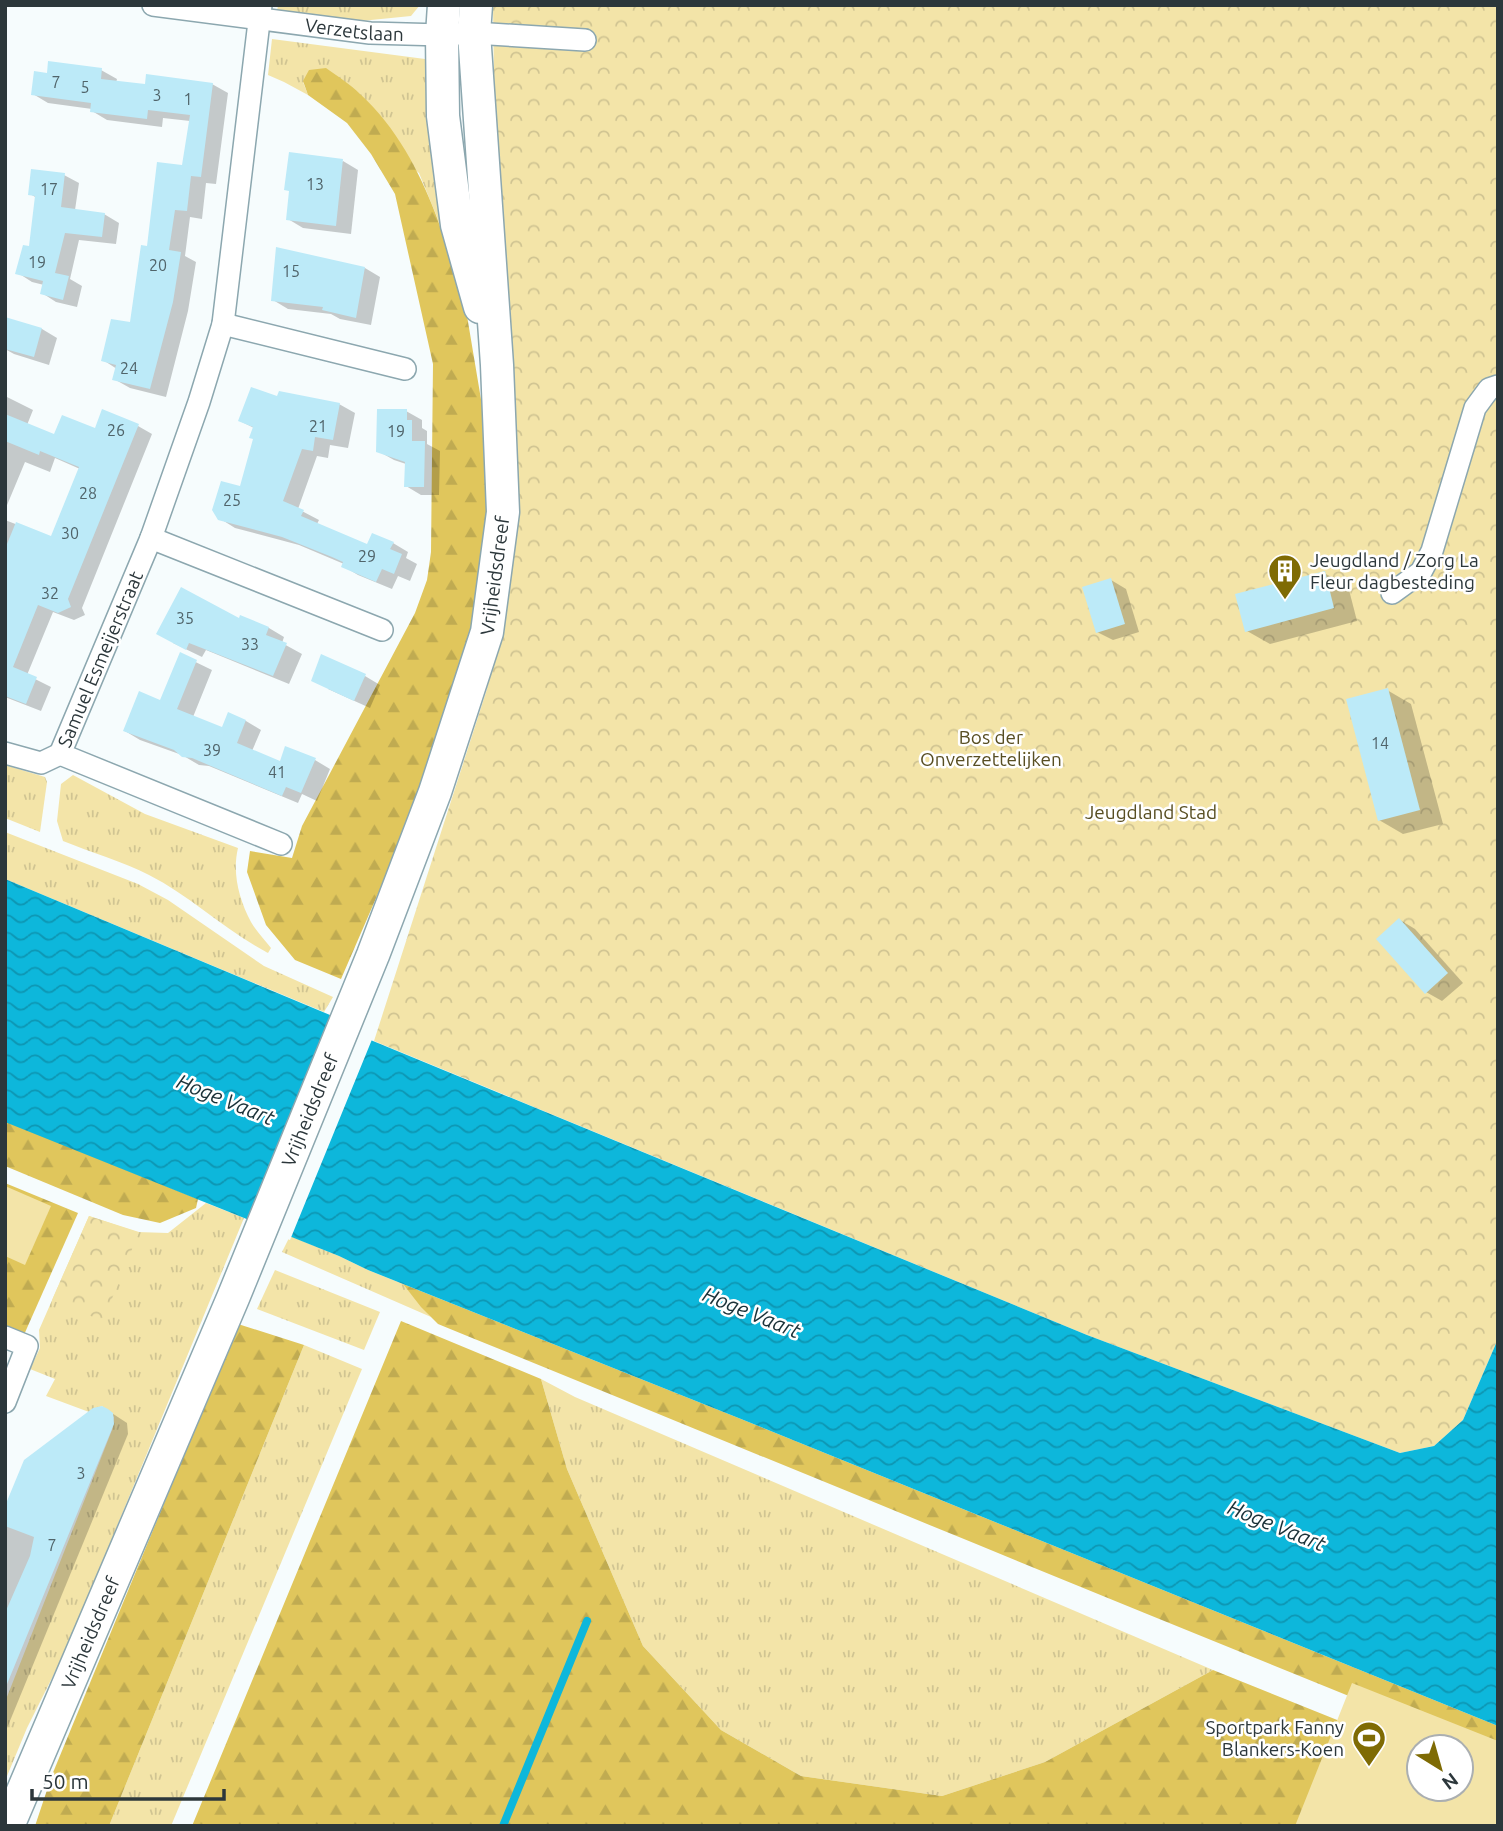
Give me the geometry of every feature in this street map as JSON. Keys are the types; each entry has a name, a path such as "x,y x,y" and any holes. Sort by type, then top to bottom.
{"main road":[{"name":"Vrijheidsdreef","path":"8,1826 233,1298 373,956 435,792 487,632 503,512 497,365 475,19"},
{"name":"Vrijheidsdreef","path":"443,20 443,116 457,225 497,365"}],"street":[{"name":"Verzetslaan","path":"153,5 261,12 370,33 443,20 475,19 585,40"},
{"name":"Samuel Esmeijerstraat","path":"261,12 223,324 200,402 151,538 60,754 281,844"},
{"path":"223,324 405,369"},
{"path":"1392,593 1421,572 1432,551 1475,408 1489,390 1498,386"},
{"path":"151,538 382,630"},
{"path":"5,753 41,764 60,754"},
{"path":"5,1337 27,1346 5,1402"}],"green space":[{"path":"278,5 420,5 411,16 361,21 277,11"},
{"name":"Bos der Onverzettelijken","path":"493,5 1498,5 1498,1339 1463,1420 1434,1446 1400,1453 1087,1335 374,1041 487,689 516,516 517,446 488,110 494,81"},
{"path":"272,39 425,59 460,274 452,266 437,217 419,173 303,82 308,95 268,75"},
{"path":"326,68 356,90 385,120 405,150 429,198 448,254 460,274 493,471 484,592 429,776 341,979 295,960 266,925 247,872 250,851 292,858 302,826 415,613 427,580 431,552 433,364 395,194 371,154 347,123 308,95 303,81 309,70"},
{"path":"5,765 45,777 47,782 40,832 5,818"},
{"path":"73,775 145,814 238,848 236,876 240,895 251,922 271,948 268,953 149,875 63,841 57,821 61,784"},
{"path":"5,832 138,884 168,900 264,966 333,997 324,1012 5,879"},
{"path":"5,1121 198,1199 196,1208 160,1223 123,1215 5,1166"},
{"path":"5,1183 78,1213 23,1337 5,1329"},
{"path":"5,1186 51,1206 25,1265 5,1256"},
{"path":"206,1203 244,1218 66,1650 27,1728 5,1781 5,1702 112,1430 114,1417 102,1406 89,1412 46,1396 55,1379 30,1369 40,1348 39,1330 89,1216 137,1232 168,1233"},
{"path":"89,1216 139,1232 103,1321 52,1300"},
{"path":"290,1236 403,1284 431,1317 282,1252"},
{"path":"275,1270 380,1312 364,1350 257,1309"},
{"path":"403,1284 1498,1726 1498,1756 1475,1747 1475,1733 1441,1733 438,1324"},
{"path":"401,1321 541,1379 567,1469 643,1646 721,1730 801,1776 942,1796 1045,1762 1213,1670 1382,1738 1405,1770 1405,1803 1475,1803 1475,1786 1498,1782 1498,1826 192,1826"},
{"path":"238,1324 304,1345 109,1826 35,1826 52,1775"},
{"path":"304,1345 362,1369 171,1826 109,1826"},
{"path":"541,1379 575,1397 1213,1670 1045,1762 942,1796 801,1776 721,1730 643,1646 567,1469"},
{"name":"Sportpark Fanny Blankers-Koen","path":"1352,1683 1498,1741 1498,1826 1295,1826"}],"water":[{"name":"Hoge Vaart","path":"5,879 330,1015 356,1034 1087,1335 1400,1453 1434,1446 1463,1420 1498,1339 1498,1726 5,1122"}],"pier":[{"path":"333,1012 357,1031 373,1037 290,1240 246,1222"}],"building":[{"path":"48,61 102,68 101,79 145,84 146,74 213,83 201,177 191,176 187,211 175,210 169,250 181,252 173,302 150,389 112,380 116,365 101,361 111,319 130,322 141,245 147,246 157,162 182,165 190,115 148,110 147,119 90,112 91,103 31,95 34,71 47,73"},
{"path":"289,152 343,159 336,226 286,220 289,191 284,190"},
{"path":"31,169 65,173 61,207 105,213 102,237 65,233 55,273 69,276 63,300 40,294 43,281 15,274 23,245 29,246 35,196 28,195"},
{"path":"276,247 365,267 356,318 322,310 323,307 271,301"},
{"path":"5,317 42,328 34,357 5,349"},
{"path":"251,387 277,396 279,391 340,403 333,440 315,437 313,451 302,449 283,501 304,510 301,516 367,544 372,533 394,542 390,549 402,554 394,574 382,569 376,582 341,567 343,562 282,537 218,520 212,510 221,481 240,486 253,439 249,438 253,427 238,421"},
{"path":"102,409 139,424 68,599 71,607 58,613 38,605 13,667 37,677 26,704 5,696 5,549 16,522 51,536 79,467 40,451 39,455 5,441 5,414 54,434 62,415 95,428"},
{"path":"377,409 407,409 407,420 412,420 412,441 425,441 424,487 404,487 405,462 376,452"},
{"name":"Jeugdland / Zorg La Fleur dagbesteding","path":"1325,571 1334,608 1245,632 1235,594"},
{"path":"1111,578 1125,624 1096,633 1082,587"},
{"path":"181,587 239,618 240,615 269,627 266,635 287,643 273,676 189,643 186,650 156,634"},
{"path":"180,652 197,660 177,709 222,727 228,712 246,720 237,743 280,761 285,746 316,758 301,793 286,787 282,796 123,731 139,691 160,700"},
{"path":"321,654 366,674 354,701 311,681"},
{"path":"1388,688 1420,810 1378,821 1346,699"},
{"path":"1399,918 1448,973 1425,994 1376,939"},
{"path":"102,1406 113,1413 114,1424 5,1689 5,1613 30,1556 34,1537 5,1526 5,1506 24,1460 93,1408"}],"waterway":[{"path":"503,1826 587,1621"}],"place":[{"name":"Jeugdland / Zorg La Fleur dagbesteding","path":"1285,601"},
{"name":"Sportpark Fanny Blankers-Koen","path":"1369,1768"}],"park label":[{"name":"Jeugdland Stad","path":"1151,812"}]}
